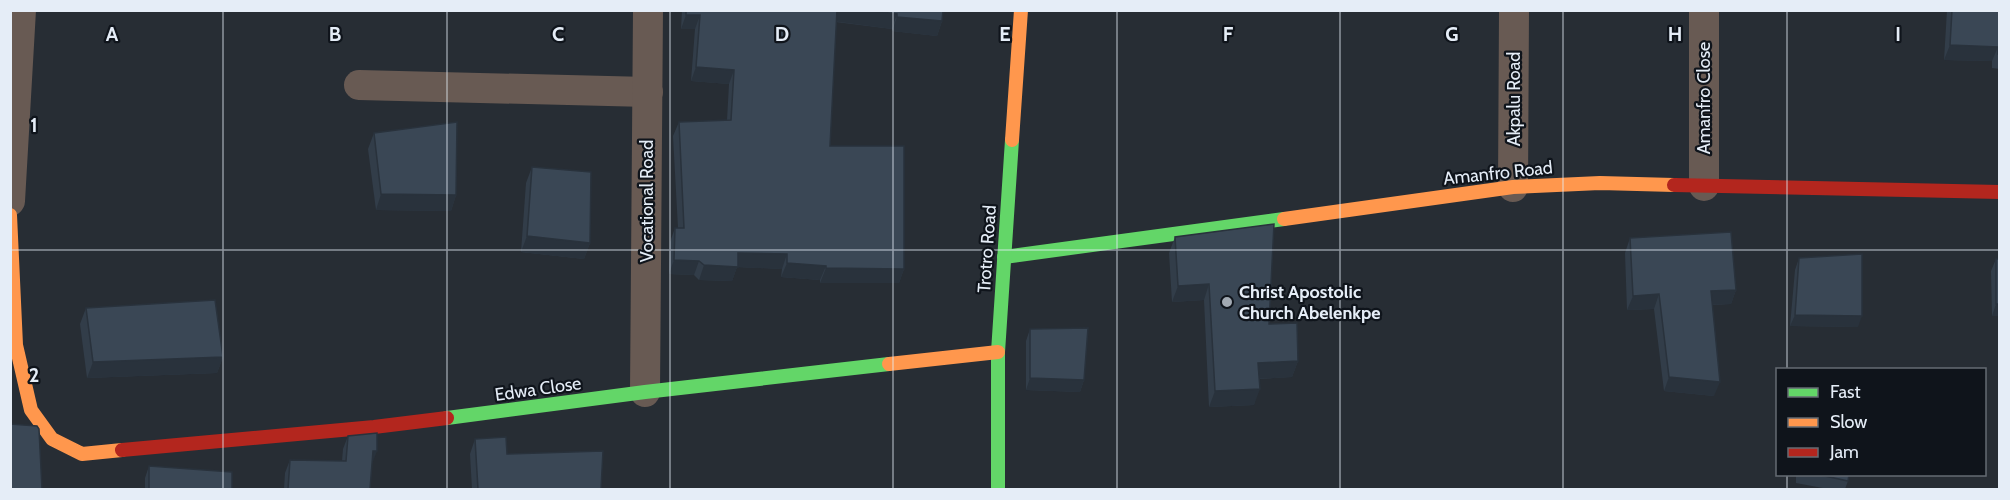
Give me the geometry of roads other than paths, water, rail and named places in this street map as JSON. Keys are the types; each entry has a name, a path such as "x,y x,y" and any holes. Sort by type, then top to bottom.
{"street":[{"path":"10,201 21,10"},
{"name":"Vocational Road","path":"645,392 648,10"},
{"name":"Trotro Road","path":"999,489 998,352 1021,10"},
{"name":"Akpalu Road","path":"1513,187 1514,10"},
{"name":"Amanfro Close","path":"1704,10 1704,186"},
{"path":"358,85 648,92"},
{"name":"Amanfro Road","path":"1004,257 1513,187 1600,183 2000,192"},
{"name":"Edwa Close","path":"10,215 16,345 31,410 52,439 82,454 375,427 645,392 998,352"}],"place":[{"name":"Christ Apostolic Church Abelenkpe","path":"1227,302"}]}
